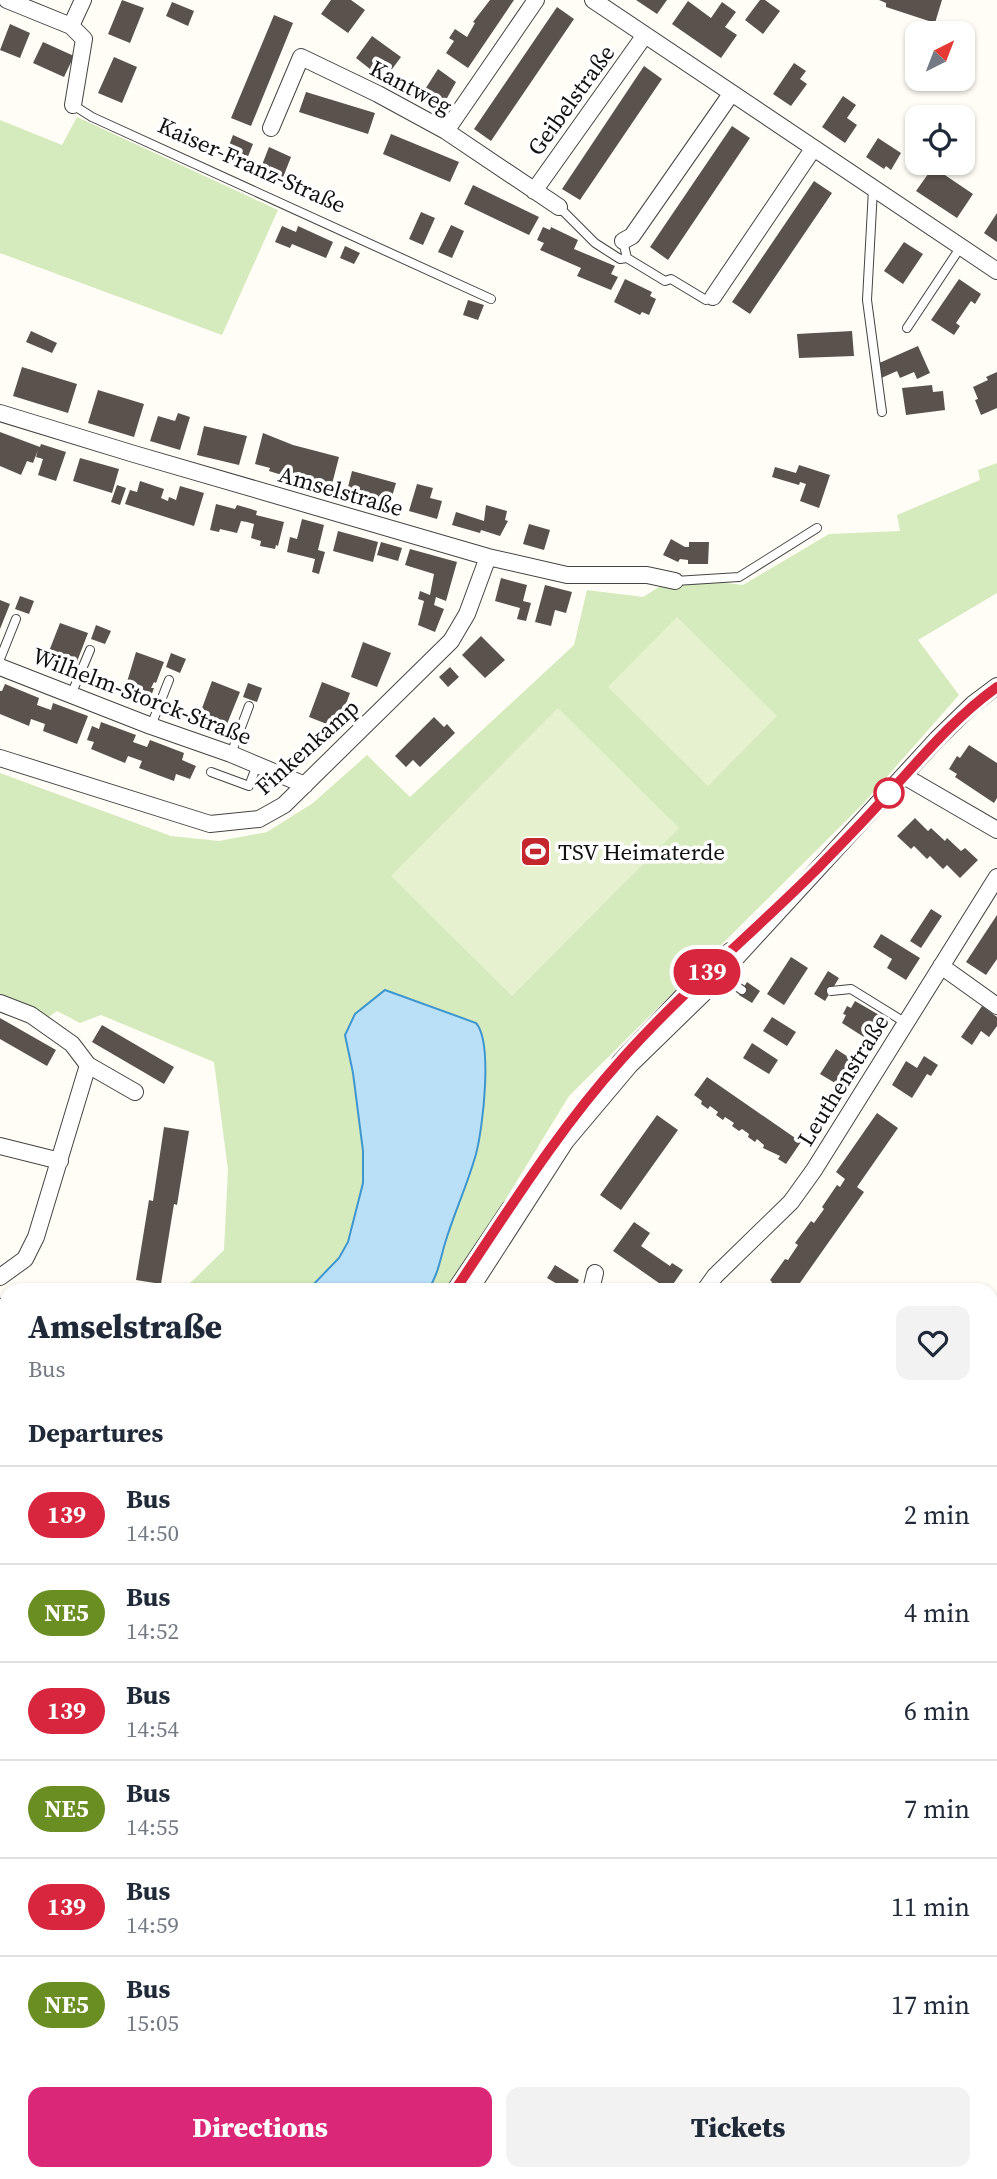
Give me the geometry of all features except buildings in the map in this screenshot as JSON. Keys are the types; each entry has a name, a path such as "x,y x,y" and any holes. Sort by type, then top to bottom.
{"street":[{"path":"7,0 71,26 83,0"},
{"path":"446,131 537,0"},
{"name":"Geibelstraße","path":"593,0 997,271"},
{"name":"Kaiser-Franz-Straße","path":"71,26 84,39 74,105"},
{"name":"Geibelstraße","path":"534,191 645,35"},
{"name":"Kantweg","path":"271,128 301,57 379,94 446,131 559,207"},
{"path":"623,242 632,236 731,93"},
{"path":"713,297 813,149"},
{"name":"Amselstraße","path":"0,413 488,557 567,575 647,575 675,581"},
{"name":"Finkenkamp","path":"0,758 210,824 259,819 284,805 451,641 467,614 488,557"},
{"name":"Wilhelm-Storck-Straße","path":"0,667 257,764 305,785"},
{"path":"475,1283 566,1141 631,1065 720,975 937,739 973,704 997,687"},
{"path":"904,776 997,830"},
{"path":"460,1283 557,1137 622,1059 692,986 818,867"},
{"name":"Leuthenstraße","path":"710,1283 790,1202 814,1170 997,877"},
{"path":"941,966 997,1006"},
{"path":"0,1003 31,1015 81,1054 88,1065 135,1092"},
{"path":"0,1277 25,1259 36,1237 88,1065"},
{"path":"0,1146 60,1161"},
{"path":"593,1283 595,1273"}],"lane":[{"name":"Kaiser-Franz-Straße","path":"74,105 92,117 491,299"},
{"path":"873,189 867,300 882,412"},
{"path":"559,207 595,243 620,259 627,258 665,281 671,279 706,300 713,297"},
{"path":"623,242 627,258"},
{"path":"907,328 960,248"},
{"path":"675,581 739,577 817,528"},
{"path":"0,659 16,619"},
{"path":"71,695 90,650"},
{"path":"152,726 169,680"},
{"path":"231,754 249,706"},
{"path":"211,772 249,786 257,764"},
{"path":"720,975 742,990"},
{"path":"831,991 851,989 906,1023"}],"green space":[{"path":"77,117 278,210 222,335 0,253 0,120 62,145"},
{"path":"997,463 997,593 918,640 959,695 862,805 569,1096 454,1283 190,1283 224,1250 228,1170 214,1062 101,1015 80,1023 57,1011 46,1019 0,996 0,773 171,836 219,841 267,832 313,803 367,755 410,797 574,645 587,590 643,597 675,577 743,585 829,534 900,531 897,515 980,480 978,470"},
{"path":"677,617 777,716 708,786 608,687"},
{"name":"TSV Heimaterde","path":"558,708 679,828 512,996 391,876"}],"water":[{"path":"385,990 476,1023 481,1033 485,1086 476,1154 432,1283 315,1283 339,1258 348,1242 363,1183 363,1151 345,1035 355,1014"}],"bus line":[{"name":"139","path":"460,1283 557,1137 622,1059 692,986 818,867 937,739 973,704 997,687"}],"place":[{"name":"TSV Heimaterde","path":"535,852"}]}
